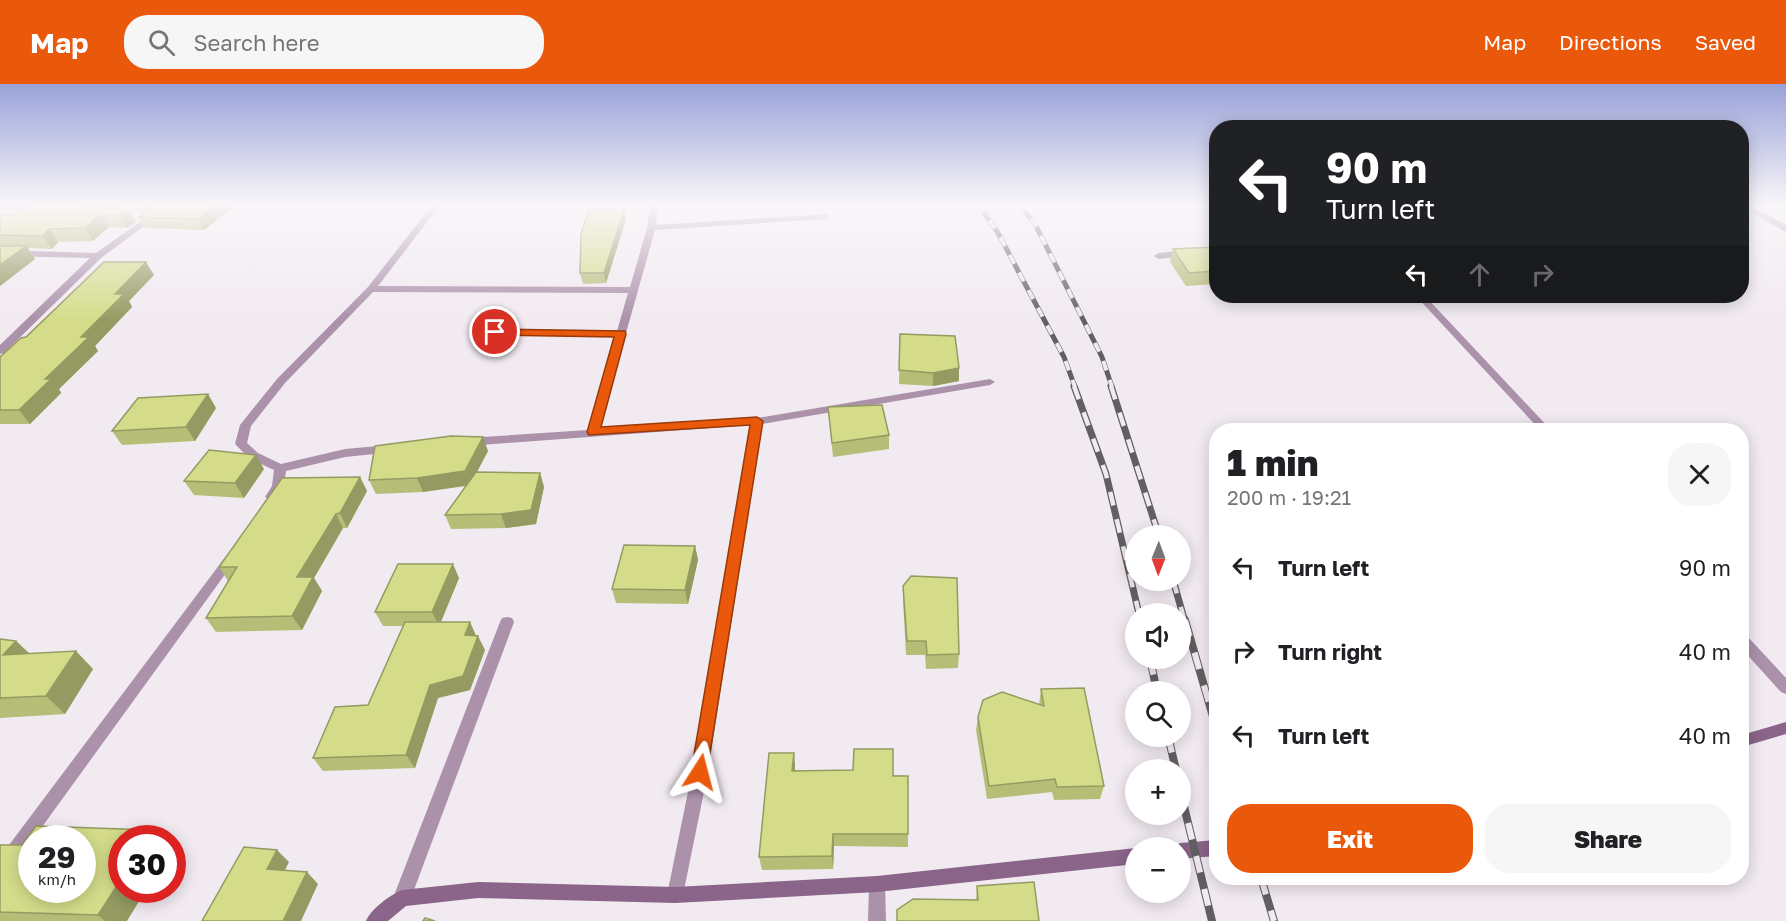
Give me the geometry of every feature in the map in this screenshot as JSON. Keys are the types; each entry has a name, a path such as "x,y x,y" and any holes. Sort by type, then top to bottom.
{"street":[{"path":"0,351 99,256 116,243"},
{"path":"401,448 345,453 280,468 254,456 241,444 246,425 281,381 371,289 407,243"},
{"path":"594,432 647,243"},
{"path":"1158,256 1209,251"},
{"path":"0,253 99,256"},
{"path":"371,289 633,290"},
{"path":"1427,303 1539,423"},
{"path":"495,332 621,334"},
{"path":"457,443 757,421 990,382"},
{"path":"675,895 700,772 757,421"},
{"path":"266,505 278,486 280,468"},
{"path":"0,871 241,544"},
{"path":"375,921 402,898 507,622"},
{"path":"1749,648 1786,688"},
{"path":"1749,739 1786,728"},
{"path":"1191,850 1209,849"},
{"path":"402,898 478,890 675,895 877,884 1125,857"},
{"path":"877,884 877,921"}],"building":[{"path":"581,243 613,243 604,273 580,273"},
{"path":"0,246 26,246 0,265"},
{"path":"1209,247 1209,272 1189,273 1173,249"},
{"path":"104,262 146,262 115,294 124,294 81,337 89,337 45,379 51,379 19,410 0,410 0,357 21,338 26,337"},
{"path":"900,334 955,336 959,368 933,373 899,370"},
{"path":"208,394 186,427 112,431 138,398"},
{"path":"882,405 889,435 832,443 828,407"},
{"path":"451,436 483,437 465,471 417,478 369,480 375,446"},
{"path":"209,450 256,455 235,483 184,481"},
{"path":"476,472 540,473 531,510 501,514 445,515"},
{"path":"360,477 340,513 336,514 297,577 313,577 292,616 206,618 237,567 219,567 282,478"},
{"path":"624,545 695,546 685,590 612,589"},
{"path":"398,564 453,564 432,612 375,612"},
{"path":"911,576 957,578 959,654 927,655 926,641 907,641 903,586"},
{"path":"405,622 470,622 465,635 478,636 463,676 430,685 406,755 313,758 335,707 368,705"},
{"path":"0,639 16,641 3,655 76,651 46,696 0,698"},
{"path":"1084,688 1104,786 1057,787 1055,779 989,786 978,717 983,700 1002,692 1044,706 1041,689"},
{"path":"854,749 893,749 893,776 908,776 908,834 833,834 832,856 759,857 769,753 794,753 792,771 853,770"},
{"path":"96,828 108,829 108,900 98,915 0,912 0,845 18,845 18,903 96,903"},
{"path":"244,847 277,850 267,869 307,872 283,921 202,921"},
{"path":"1034,882 1039,921 897,921 897,910 913,899 978,900 977,886"}],"railway":[{"path":"1003,243 1064,357 1075,387"},
{"path":"1045,243 1102,357 1112,387"},
{"path":"1074,386 1106,474 1136,603"},
{"path":"1111,386 1155,525"},
{"path":"1176,591 1180,603"},
{"path":"1191,641 1209,703"},
{"path":"1152,669 1155,681"},
{"path":"1171,747 1173,759"},
{"path":"1189,825 1212,921"},
{"path":"1263,885 1274,921"}],"route":[{"path":"495,332 621,334 594,432 757,421 700,772"}]}
